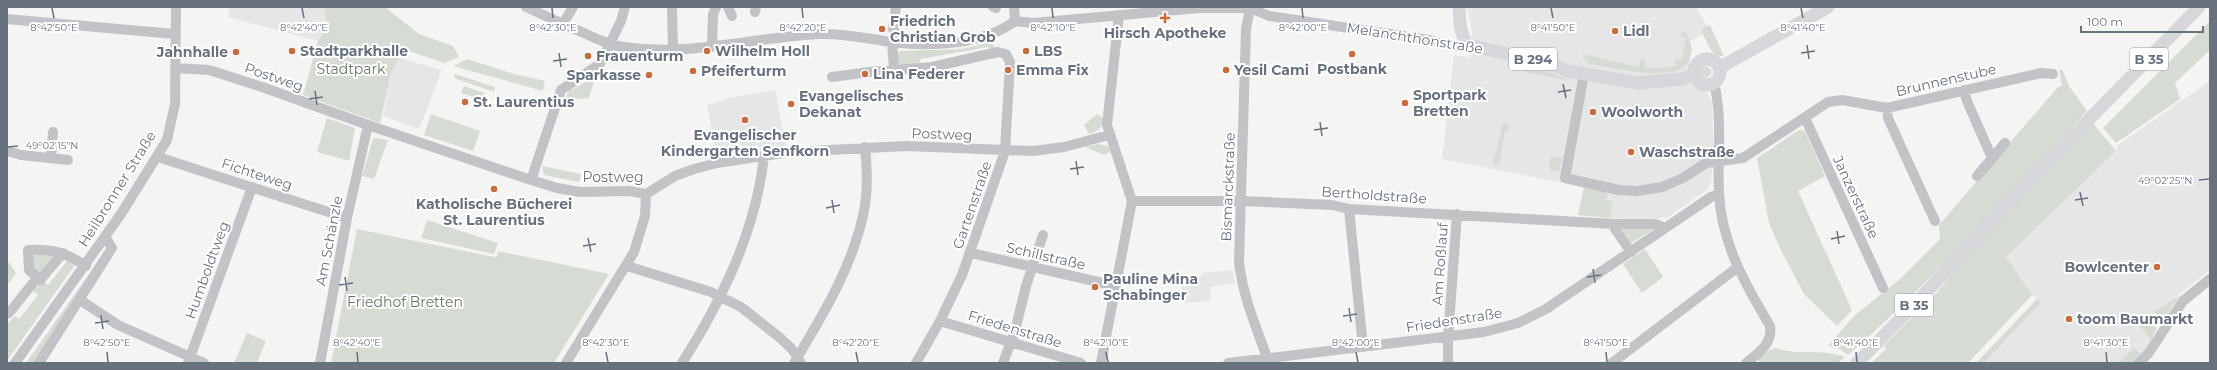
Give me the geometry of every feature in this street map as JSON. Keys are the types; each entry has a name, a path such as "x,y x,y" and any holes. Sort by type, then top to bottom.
{"main road":[{"path":"1459,7 1460,29 1463,38 1468,45"},
{"path":"1720,68 1828,7"},
{"name":"B 35","path":"1857,363 1920,299 2022,188 2199,7"},
{"name":"Melanchthonstraße","path":"1468,45 1545,62 1568,71 1638,83 1675,80 1694,75"},
{"path":"1705,59 1712,60 1720,68 1719,76 1714,83 1702,84 1694,75 1697,63 1705,59"}],"street":[{"name":"Heilbronner Straße","path":"15,363 86,266 158,157 167,140 173,115 175,68 174,34 176,7"},
{"path":"526,7 610,44 648,50 712,47 821,34 849,35 892,42 932,44 965,40 998,31 1015,21 1014,7"},
{"path":"563,24 572,7"},
{"path":"531,180 561,90 598,66 610,44 625,7"},
{"path":"672,7 673,50"},
{"path":"712,47 713,14 716,7"},
{"path":"896,7 893,30 896,33"},
{"name":"Melanchthonstraße","path":"1015,21 1033,23 1119,14 1200,8 1251,7 1269,16 1428,40 1452,46 1468,45"},
{"name":"Bismarckstraße","path":"1251,7 1246,29 1240,262 1242,287 1268,361"},
{"path":"1101,363 1132,201 1130,189 1109,135 1107,115 1118,40 1119,14"},
{"path":"7,19 174,34"},
{"path":"712,47 719,34"},
{"path":"832,77 894,70 892,42"},
{"name":"Gartenstraße","path":"894,70 932,67 998,52 1006,54 1010,62 1005,151 971,253 940,321 916,363"},
{"name":"Postweg","path":"175,68 209,70 531,180 556,188 580,192 629,192 646,194 675,176 694,169 764,156 865,147 906,146 1005,151 1057,148 1109,135"},
{"name":"Brunnenstube","path":"1584,74 1565,178 1619,190 1637,191 1662,187 1683,178 1706,163 1743,158 1828,102 1835,100 1878,105 1887,108 2041,73 2053,74"},
{"path":"1714,83 1717,97 1719,194 1726,236 1738,267 1770,326 1768,342 1746,363"},
{"path":"1964,90 1967,101 1992,158"},
{"path":"1887,108 1888,118 1935,220"},
{"name":"Janzerstraße","path":"1805,118 1882,288"},
{"name":"Am Schänzle","path":"320,363 347,218 368,125"},
{"path":"51,158 53,132"},
{"path":"1977,176 2005,143"},
{"path":"627,266 720,296 757,318 798,361 831,299 860,229 867,190 865,147"},
{"path":"7,151 20,155 68,160"},
{"path":"682,363 701,333 720,296 759,194 764,156"},
{"name":"Fichteweg","path":"158,157 347,218"},
{"name":"Humboldtweg","path":"189,360 252,187"},
{"path":"566,363 627,266 640,235 645,216 646,194"},
{"name":"Friedenstraße","path":"1228,363 1268,361 1363,347 1448,338 1500,329 1518,323 1546,309 1665,228 1719,194"},
{"name":"Bertholdstraße","path":"1132,201 1241,201 1332,205 1349,209 1615,224 1655,224 1665,228"},
{"path":"1349,209 1363,347"},
{"name":"Am Roßlauf","path":"1448,363 1448,338 1458,214"},
{"path":"1615,224 1615,229 1631,252"},
{"path":"1002,363 1015,331 1032,267 1043,235"},
{"path":"39,363 112,248 105,237"},
{"path":"63,253 40,280 29,270 28,250 51,249 63,253 86,266"},
{"name":"Schillstraße","path":"971,253 1116,286"},
{"path":"1612,363 1738,267"},
{"path":"9,313 37,278"},
{"path":"2139,363 2148,354 2183,301 2210,279"},
{"path":"80,300 118,325 189,360 204,363"},
{"name":"Friedenstraße","path":"940,321 1081,363"}],"shaded area":[{"path":"230,7 324,7 327,26 318,41 228,17"},
{"path":"1467,7 1696,7 1710,31 1690,41 1691,55 1688,71 1689,84 1706,92 1712,102 1714,156 1711,182 1707,190 1668,217 1646,221 1610,218 1613,201 1607,200 1608,192 1442,159 1454,55 1470,57 1472,30"},
{"path":"400,58 442,70 419,129 383,116 391,73"},
{"path":"2210,81 2210,270 2139,325 2151,340 2142,355 2134,347 2119,363 1984,363 2042,302 2032,295 2006,257 2116,151 2118,145"},
{"name":"Evangelischer Kindergarten Senfkorn","path":"775,90 786,147 735,154 733,147 721,149 722,156 717,156 707,105 729,98"},
{"path":"1233,270 1235,283 1210,287 1211,301 1184,303 1181,282 1184,277 1202,276 1202,273"}],"green space":[{"name":"Stadtpark","path":"324,7 385,7 419,34 453,46 459,57 444,63 412,52 389,41 400,58 391,73 380,123 303,95 318,41 327,26"},
{"path":"2210,21 2210,50 2175,83 2180,99 2116,143 2103,128"},
{"path":"1710,25 1724,56 1720,56 1713,52 1702,32 1702,29"},
{"path":"1683,32 1687,33 1692,49 1688,64 1680,69 1668,72 1655,73 1626,71 1589,64 1583,57 1583,54 1639,67 1641,59 1646,60 1644,67 1655,69 1676,66 1675,59 1681,60 1686,38 1679,36"},
{"path":"991,42 995,48 991,49 988,47 921,59 917,66 901,66 897,63 897,54 900,51 961,49"},
{"path":"467,59 514,74 545,81 543,91 453,66"},
{"path":"1523,66 1544,70 1574,82 1522,71"},
{"path":"1706,66 1710,68 1712,72 1710,76 1706,78 1702,76 1700,72 1702,68"},
{"path":"2062,69 2069,86 2087,111 1941,267 1880,326 1848,355 1840,349 1828,346 1854,316 1900,279 1940,239 1939,225 2058,87 2062,86 2059,70"},
{"path":"455,74 495,87 494,92 454,78"},
{"path":"595,77 589,98 582,99 566,97 569,91"},
{"path":"464,86 484,93 482,100 461,93"},
{"path":"431,114 480,131 473,151 424,135"},
{"path":"1097,114 1103,118 1101,127 1089,134 1084,125"},
{"path":"327,118 355,128 349,161 317,152"},
{"path":"2092,122 2116,151 2006,257 2032,295 1968,363 1871,363 1886,349 1884,346 1938,291 1972,249"},
{"path":"1503,123 1509,124 1508,131 1505,131 1499,165 1493,164"},
{"path":"1799,130 1805,131 1825,176 1798,191 1852,310 1837,326 1804,294 1769,223 1757,158"},
{"path":"373,139 388,140 374,179 362,176"},
{"path":"1098,144 1108,146 1111,151 1104,155 1085,147"},
{"path":"1551,156 1562,158 1559,171 1549,169"},
{"path":"542,166 581,174 579,182 544,175"},
{"path":"608,177 641,180 641,182 607,184"},
{"path":"1584,186 1608,191 1607,200 1613,201 1610,218 1578,215"},
{"path":"427,220 498,243 494,254 421,238"},
{"path":"1620,227 1653,228 1654,229 1631,243"},
{"name":"Friedhof Bretten","path":"357,229 489,256 497,257 498,251 609,274 554,363 331,363"},
{"path":"1645,249 1663,277 1642,293 1623,264"},
{"path":"31,253 56,255 39,274 34,271"},
{"path":"103,254 36,363 26,363"},
{"path":"67,261 77,262 7,361 7,324 15,316 19,319 38,295 33,291 43,281 48,285"},
{"path":"7,263 10,263 16,274 7,285"},
{"path":"2180,295 2163,321 2154,312"},
{"path":"2037,299 2042,302 1984,363 1976,363"},
{"path":"2146,319 2157,328 2151,340 2139,325"},
{"path":"247,333 266,341 257,363 234,363"},
{"path":"2134,347 2142,355 2135,363 2119,363"},
{"path":"1775,348 1792,352 1836,354 1845,357 1838,363 1760,363 1757,359"}],"place":[{"name":"Hirsch Apotheke","path":"1165,18"},
{"name":"Friedrich Christian Grob","path":"882,29"},
{"name":"Lidl","path":"1615,31"},
{"name":"Stadtparkhalle","path":"292,51"},
{"name":"Wilhelm Holl","path":"707,51"},
{"name":"LBS","path":"1026,51"},
{"name":"Jahnhalle","path":"236,52"},
{"name":"Postbank","path":"1352,54"},
{"name":"Frauenturm","path":"588,56"},
{"name":"Emma Fix","path":"1008,70"},
{"name":"Yesil Cami","path":"1226,70"},
{"name":"Pfeiferturm","path":"693,71"},
{"name":"Lina Federer","path":"865,74"},
{"name":"Sparkasse","path":"649,75"},
{"name":"St. Laurentius","path":"465,102"},
{"name":"Sportpark Bretten","path":"1405,103"},
{"name":"Evangelisches Dekanat","path":"791,104"},
{"name":"Woolworth","path":"1593,112"},
{"name":"Evangelischer Kindergarten Senfkorn","path":"745,120"},
{"name":"Waschstraße","path":"1631,152"},
{"name":"Katholische Bücherei St. Laurentius","path":"494,189"},
{"name":"Bowlcenter","path":"2157,267"},
{"name":"Pauline Mina Schabinger","path":"1095,287"},
{"name":"toom Baumarkt","path":"2069,319"}]}
